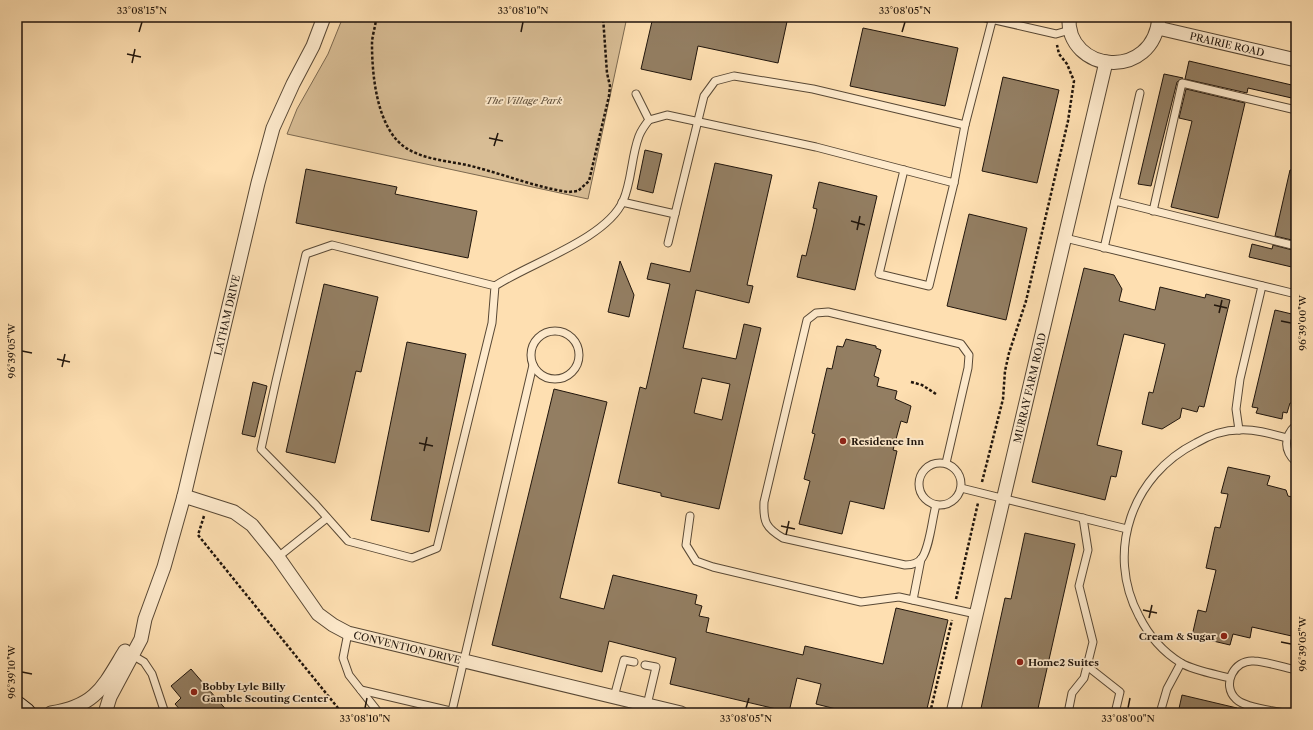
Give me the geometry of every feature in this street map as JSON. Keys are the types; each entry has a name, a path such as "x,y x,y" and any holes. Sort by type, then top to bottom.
{"main road":[{"path":"17,706 26,713"}],"street":[{"name":"LATHAM DRIVE","path":"105,713 110,697 141,639 145,620 164,567 184,496 258,183 273,128 293,84 314,46 324,17"},
{"path":"1070,23 1072,37 1081,49 1092,58 1106,62 1120,63 1138,55 1153,41 1159,23"},
{"name":"PRAIRIE ROAD","path":"1159,23 1296,60"},
{"name":"MURRAY FARM ROAD","path":"953,713 1106,62"},
{"name":"CONVENTION DRIVE","path":"184,496 234,512 252,525 278,557 318,614 333,625 348,633 681,713"},
{"name":"LATHAM DRIVE","path":"51,713 77,708 90,700 99,691 145,620"}],"lane":[{"path":"982,17 992,18 1056,34 1070,23"},
{"path":"904,170 879,274 929,286 954,183 965,125 992,18"},
{"path":"668,243 704,96 714,81 734,76 813,89 965,125"},
{"path":"1153,211 1182,83 1296,110"},
{"path":"1104,248 1140,93"},
{"path":"636,94 648,120"},
{"path":"495,286 492,323 437,548 412,558 348,541 261,449 306,254 332,245 495,286 513,274 593,234 608,221 622,202 639,135 648,120 667,115 816,147 954,183"},
{"path":"1115,201 1296,246"},
{"path":"622,202 675,214"},
{"path":"1065,238 1296,294"},
{"path":"1239,430 1236,409 1240,379 1262,286"},
{"path":"921,559 914,564 905,565 784,538 770,530 763,517 764,502 806,320 816,313 828,312 962,344 969,355 968,368 946,463"},
{"path":"361,690 456,712 464,660 533,365 531,356 532,348 536,340 543,334 552,331 569,335 575,342 579,358 576,367 570,374 562,378 552,379 545,377 538,372 533,365"},
{"path":"1296,425 1290,430 1286,447 1289,456 1296,462"},
{"path":"1230,678 1181,663 1161,647 1145,628 1133,605 1126,580 1124,554 1127,529 1142,492 1156,472 1180,451 1208,437 1239,430 1262,432 1287,438"},
{"path":"939,462 946,463 956,470 961,482 961,488 954,500 949,503 936,505 929,502 920,492 919,479 926,467 939,462"},
{"path":"961,488 1127,529"},
{"path":"913,600 921,559 925,551 936,505"},
{"path":"690,516 686,545 696,561 714,567 861,602 899,597 976,614"},
{"path":"278,557 327,518"},
{"path":"1068,713 1072,693 1084,678 1093,642 1079,586 1088,550 1082,518"},
{"path":"348,633 343,658 349,675 379,713"},
{"path":"132,655 144,662 152,674 165,713"},
{"path":"614,697 624,660 634,662"},
{"path":"1283,713 1243,704 1236,700 1232,693 1230,678 1239,665 1254,661 1296,670"},
{"path":"1160,713 1167,689 1181,663"},
{"path":"645,665 656,667 647,705"},
{"path":"1087,666 1120,692 1115,713"}],"path":[{"path":"376,17 372,42 375,85 379,106 386,122 399,142 407,148 432,158 472,166 568,192 578,191 588,182 609,96 610,86 606,73 603,17"},
{"path":"930,713 1002,399 1008,353 1026,300 1069,114 1074,81 1067,64 1059,54 1056,34"},
{"path":"911,382 922,385 936,394"},
{"path":"208,504 198,535 342,713"}],"green space":[{"name":"The Village Park","path":"343,17 627,17 588,199 287,134 297,109 328,54"}],"building":[{"path":"653,17 788,17 778,63 698,46 691,80 641,69"},
{"path":"863,28 958,48 945,106 850,86"},
{"path":"1189,61 1296,86 1296,99 1248,88 1247,93 1185,79"},
{"path":"1164,74 1183,78 1177,82 1151,186 1138,184"},
{"path":"1003,77 1059,90 1037,183 982,171"},
{"path":"1186,89 1245,103 1218,218 1171,207 1192,121 1179,118"},
{"path":"645,150 662,154 653,193 637,189"},
{"path":"715,163 772,175 747,285 753,286 749,303 696,290 683,348 736,359 744,324 761,328 719,509 661,496 661,493 618,483 640,387 646,389 670,284 647,279 651,263 690,272","holes":["702,378 730,384 722,420 694,413"]},
{"path":"306,169 397,187 395,194 477,211 468,258 296,223"},
{"path":"1290,170 1296,170 1296,241 1275,236"},
{"path":"819,182 877,196 855,290 797,277 802,255 806,256 813,227 817,209 813,208"},
{"path":"969,214 1027,228 1006,320 947,306"},
{"path":"1252,244 1272,249 1273,245 1296,251 1296,268 1249,257"},
{"path":"620,261 634,295 629,317 608,312"},
{"path":"1084,268 1114,275 1122,289 1119,301 1155,310 1160,287 1205,298 1206,294 1230,300 1204,407 1199,406 1197,412 1182,408 1180,418 1162,429 1142,424 1149,392 1153,393 1165,344 1124,334 1097,445 1122,451 1116,477 1111,476 1105,500 1032,482"},
{"path":"324,284 378,297 361,372 356,371 335,463 286,452"},
{"path":"1275,310 1296,315 1296,404 1290,403 1287,413 1283,412 1282,419 1256,413 1258,408 1252,407"},
{"name":"Residence Inn","path":"846,339 876,346 876,348 881,350 874,376 879,378 877,386 897,391 895,399 911,406 907,423 901,421 893,450 897,451 884,509 850,501 842,534 799,524 810,481 804,479 815,434 812,433 827,368 832,369 837,346 843,347"},
{"path":"407,342 466,354 429,532 371,520"},
{"path":"253,382 267,386 255,437 242,434"},
{"path":"554,389 607,402 560,598 604,609 613,575 697,595 695,604 702,606 699,616 709,618 706,632 803,655 805,646 883,664 896,608 948,620 926,713 852,713 816,704 821,684 797,678 789,712 670,684 676,658 609,641 602,672 492,645"},
{"path":"1228,467 1270,476 1267,485 1286,490 1288,496 1296,498 1296,637 1252,627 1250,638 1233,634 1230,645 1192,636 1198,610 1206,612 1216,570 1206,568 1215,527 1220,528 1228,494 1221,493"},
{"name":"Home2 Suites","path":"1025,533 1075,544 1037,713 980,713 1005,598 1011,599"},
{"name":"Bobby Lyle Billy Gamble Scouting Center","path":"191,669 229,713 183,713 175,704 181,698 171,686"},
{"path":"1182,695 1237,708 1237,713 1178,713"}],"place":[{"name":"Residence Inn","path":"843,441"},
{"name":"Cream & Sugar","path":"1224,636"},
{"name":"Home2 Suites","path":"1020,662"},
{"name":"Bobby Lyle Billy Gamble Scouting Center","path":"194,692"}]}
